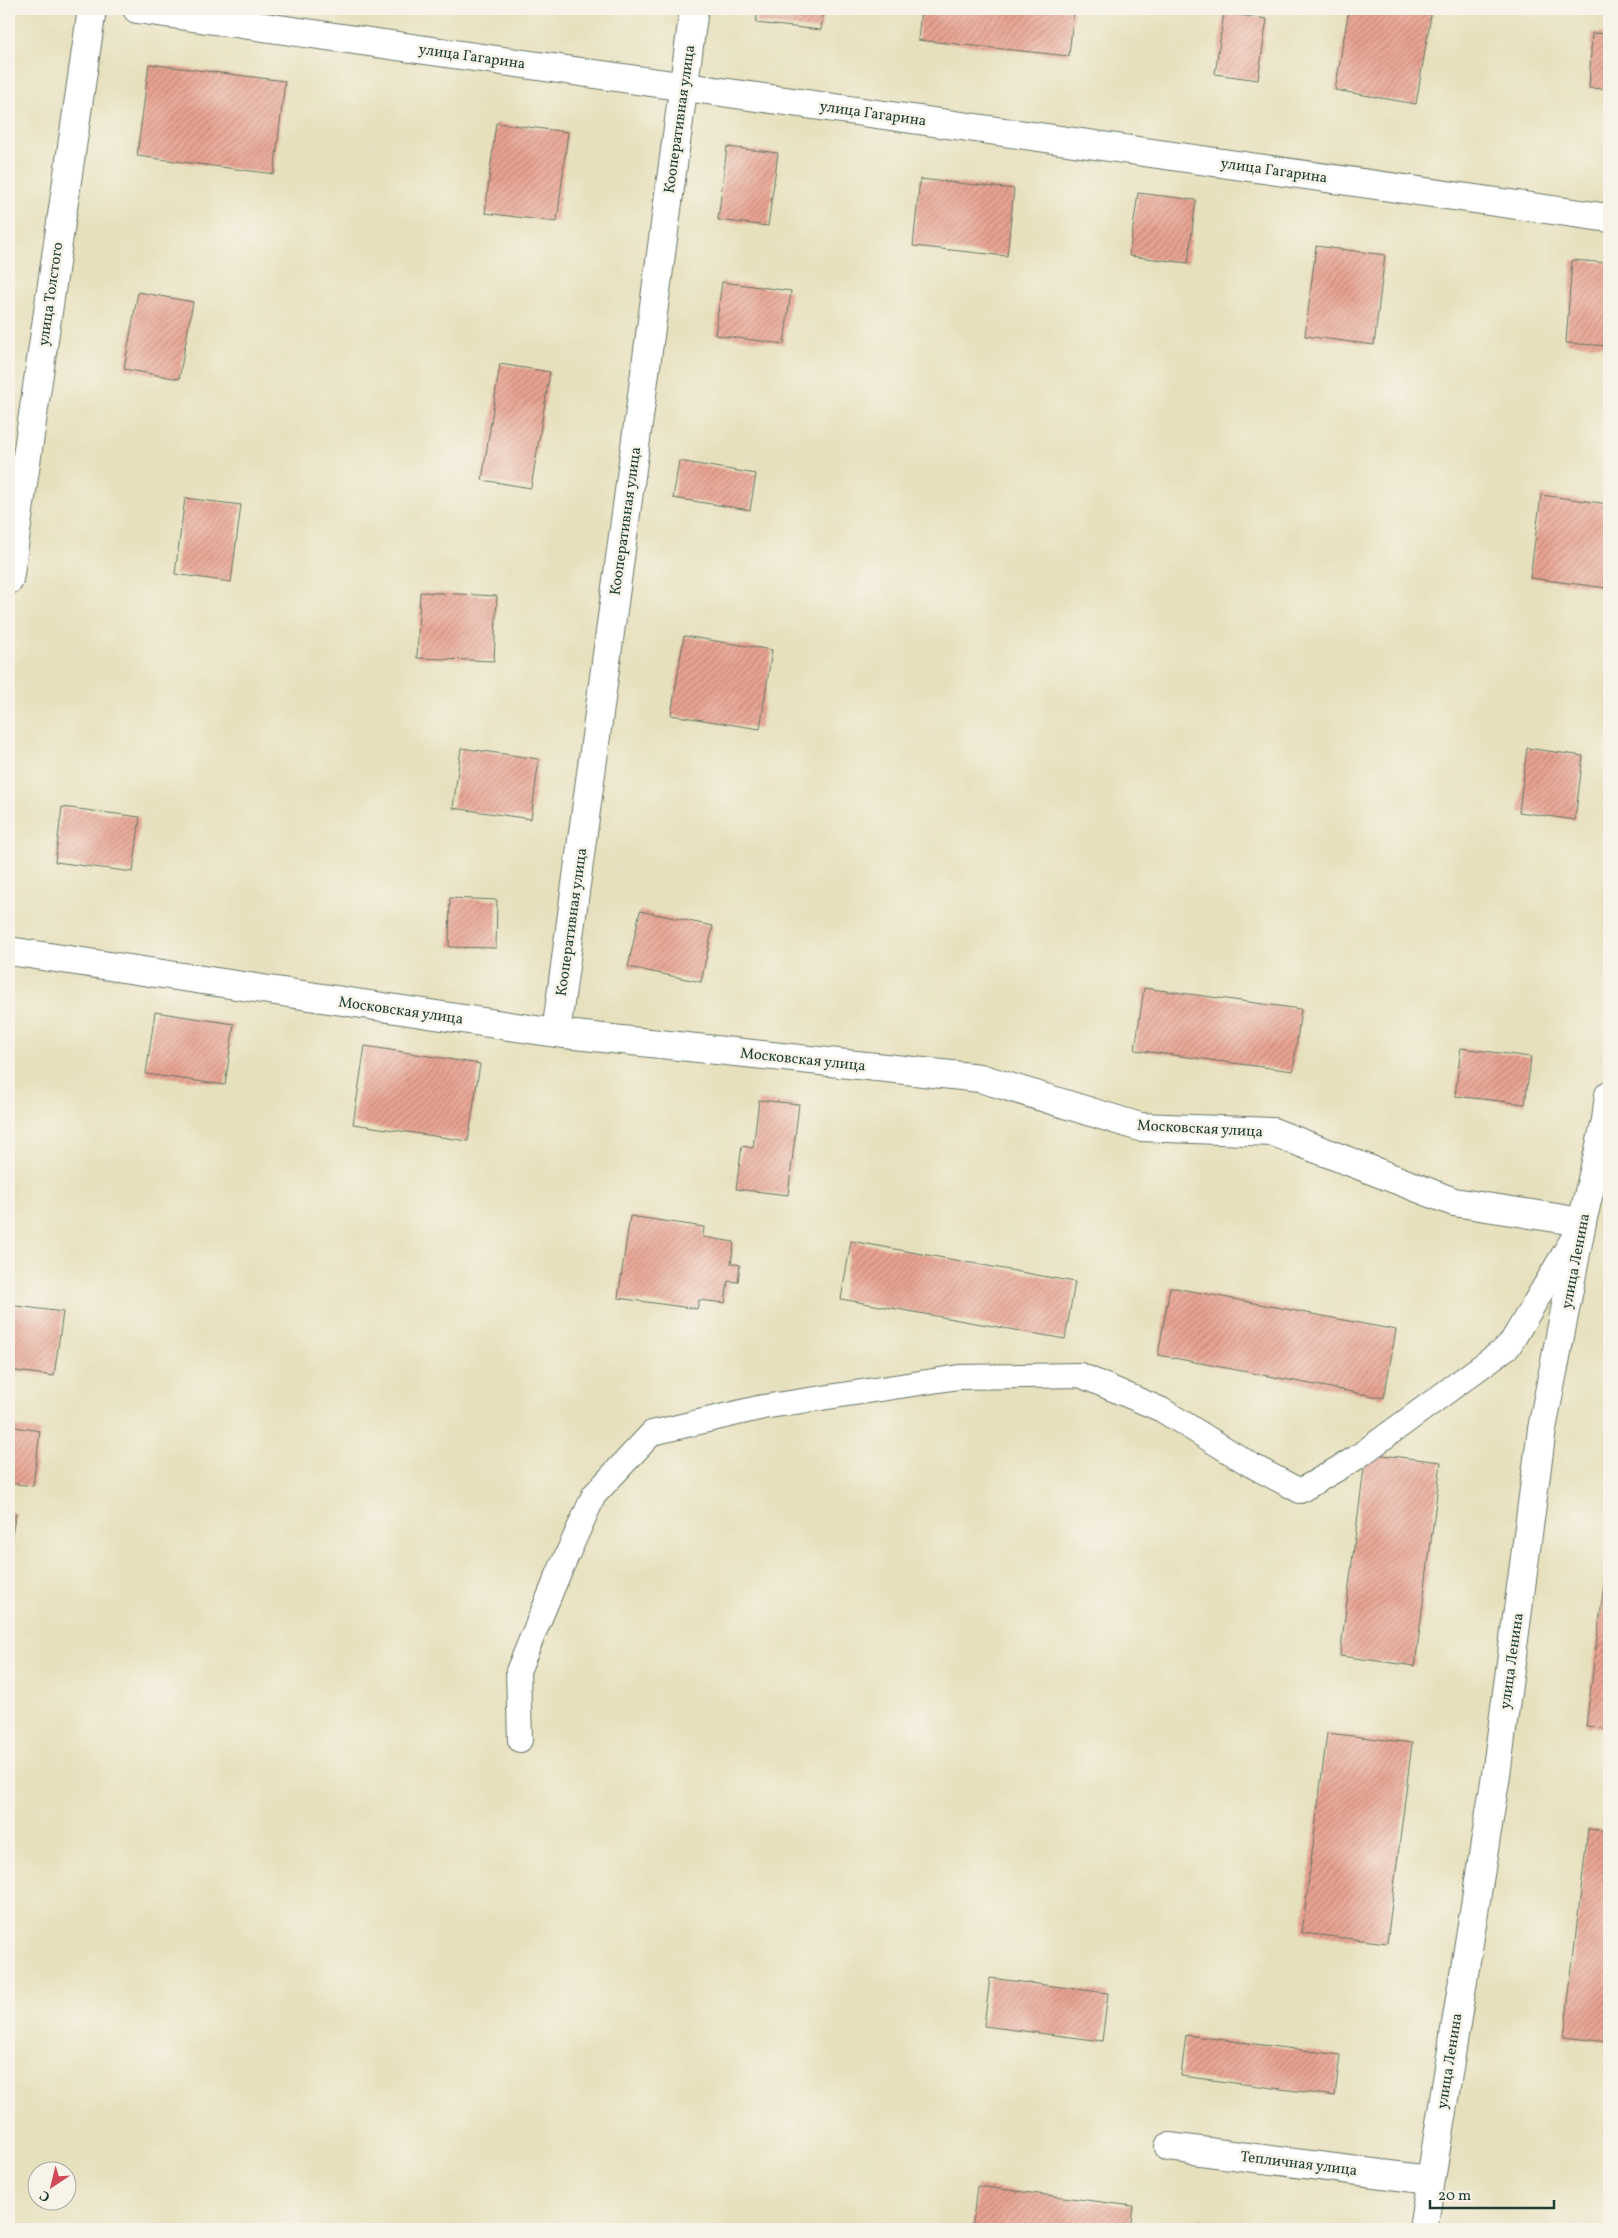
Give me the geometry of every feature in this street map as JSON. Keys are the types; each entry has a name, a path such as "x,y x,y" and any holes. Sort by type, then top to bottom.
{"street":[{"name":"улица Толстого","path":"9,580 92,9"},
{"name":"улица Гагарина","path":"137,9 1609,218"},
{"name":"Кооперативная улица","path":"556,1033 694,9"},
{"name":"Московская улица","path":"9,951 556,1033 980,1078 1140,1127 1273,1132 1454,1202 1582,1222"},
{"name":"улица Ленина","path":"1424,2229 1430,2180 1496,1775 1542,1429 1582,1222 1606,1120 1609,1095"},
{"name":"Тепличная улица","path":"1169,2147 1430,2180"}],"lane":[{"path":"520,1740 518,1671 558,1574 594,1495 652,1433 763,1407 959,1376 1080,1374 1162,1410 1251,1465 1300,1491 1356,1458 1509,1346 1582,1222"}],"building":[{"path":"758,9 823,9 821,30 756,23"},
{"path":"921,9 1074,9 1069,56 918,40"},
{"path":"1349,9 1432,9 1416,104 1335,90"},
{"path":"1224,13 1267,19 1258,80 1215,74"},
{"path":"1592,33 1609,34 1609,89 1589,88"},
{"path":"149,64 285,81 274,174 137,156"},
{"path":"496,123 568,132 557,222 485,213"},
{"path":"727,147 778,153 768,226 718,220"},
{"path":"920,179 1014,189 1007,256 913,246"},
{"path":"1138,193 1196,200 1188,263 1129,256"},
{"path":"1316,246 1385,255 1374,345 1305,336"},
{"path":"1572,260 1609,263 1609,346 1566,343"},
{"path":"722,282 791,291 784,344 715,335"},
{"path":"138,292 193,302 179,379 124,369"},
{"path":"500,364 550,372 531,488 482,480"},
{"path":"679,461 756,474 750,510 673,498"},
{"path":"1541,495 1609,504 1609,569 1607,588 1530,578"},
{"path":"185,498 241,505 231,582 175,574"},
{"path":"420,592 497,596 494,661 417,658"},
{"path":"684,636 772,650 760,729 671,715"},
{"path":"461,748 539,759 531,819 453,808"},
{"path":"1527,748 1583,756 1575,820 1519,812"},
{"path":"62,807 140,817 133,872 55,862"},
{"path":"450,898 497,900 496,948 449,947"},
{"path":"640,911 713,926 701,982 628,967"},
{"path":"1144,988 1301,1009 1293,1071 1135,1050"},
{"path":"155,1012 234,1024 225,1085 146,1074"},
{"path":"365,1046 480,1064 468,1141 353,1124"},
{"path":"1461,1048 1531,1057 1525,1104 1455,1096"},
{"path":"759,1100 799,1104 788,1195 736,1189 742,1146 753,1148"},
{"path":"630,1216 704,1227 703,1237 734,1242 731,1263 740,1265 738,1282 728,1281 725,1303 699,1300 697,1309 618,1298"},
{"path":"851,1241 1075,1282 1065,1339 841,1299"},
{"path":"1170,1287 1396,1330 1384,1398 1158,1355"},
{"path":"9,1305 63,1312 54,1376 9,1370"},
{"path":"9,1426 40,1431 33,1486 9,1483"},
{"path":"1366,1453 1441,1462 1415,1666 1340,1656"},
{"path":"9,1512 16,1513 10,1545 9,1545"},
{"path":"1607,1561 1609,1562 1609,1729 1586,1726"},
{"path":"1327,1733 1412,1743 1387,1943 1302,1933"},
{"path":"1588,1829 1609,1831 1609,2042 1564,2037"},
{"path":"990,1978 1108,1993 1102,2041 984,2026"},
{"path":"1186,2035 1340,2055 1335,2096 1181,2076"},
{"path":"977,2186 1133,2206 1130,2229 972,2229"},
{"path":"1197,2225 1215,2228 1196,2229"}]}
